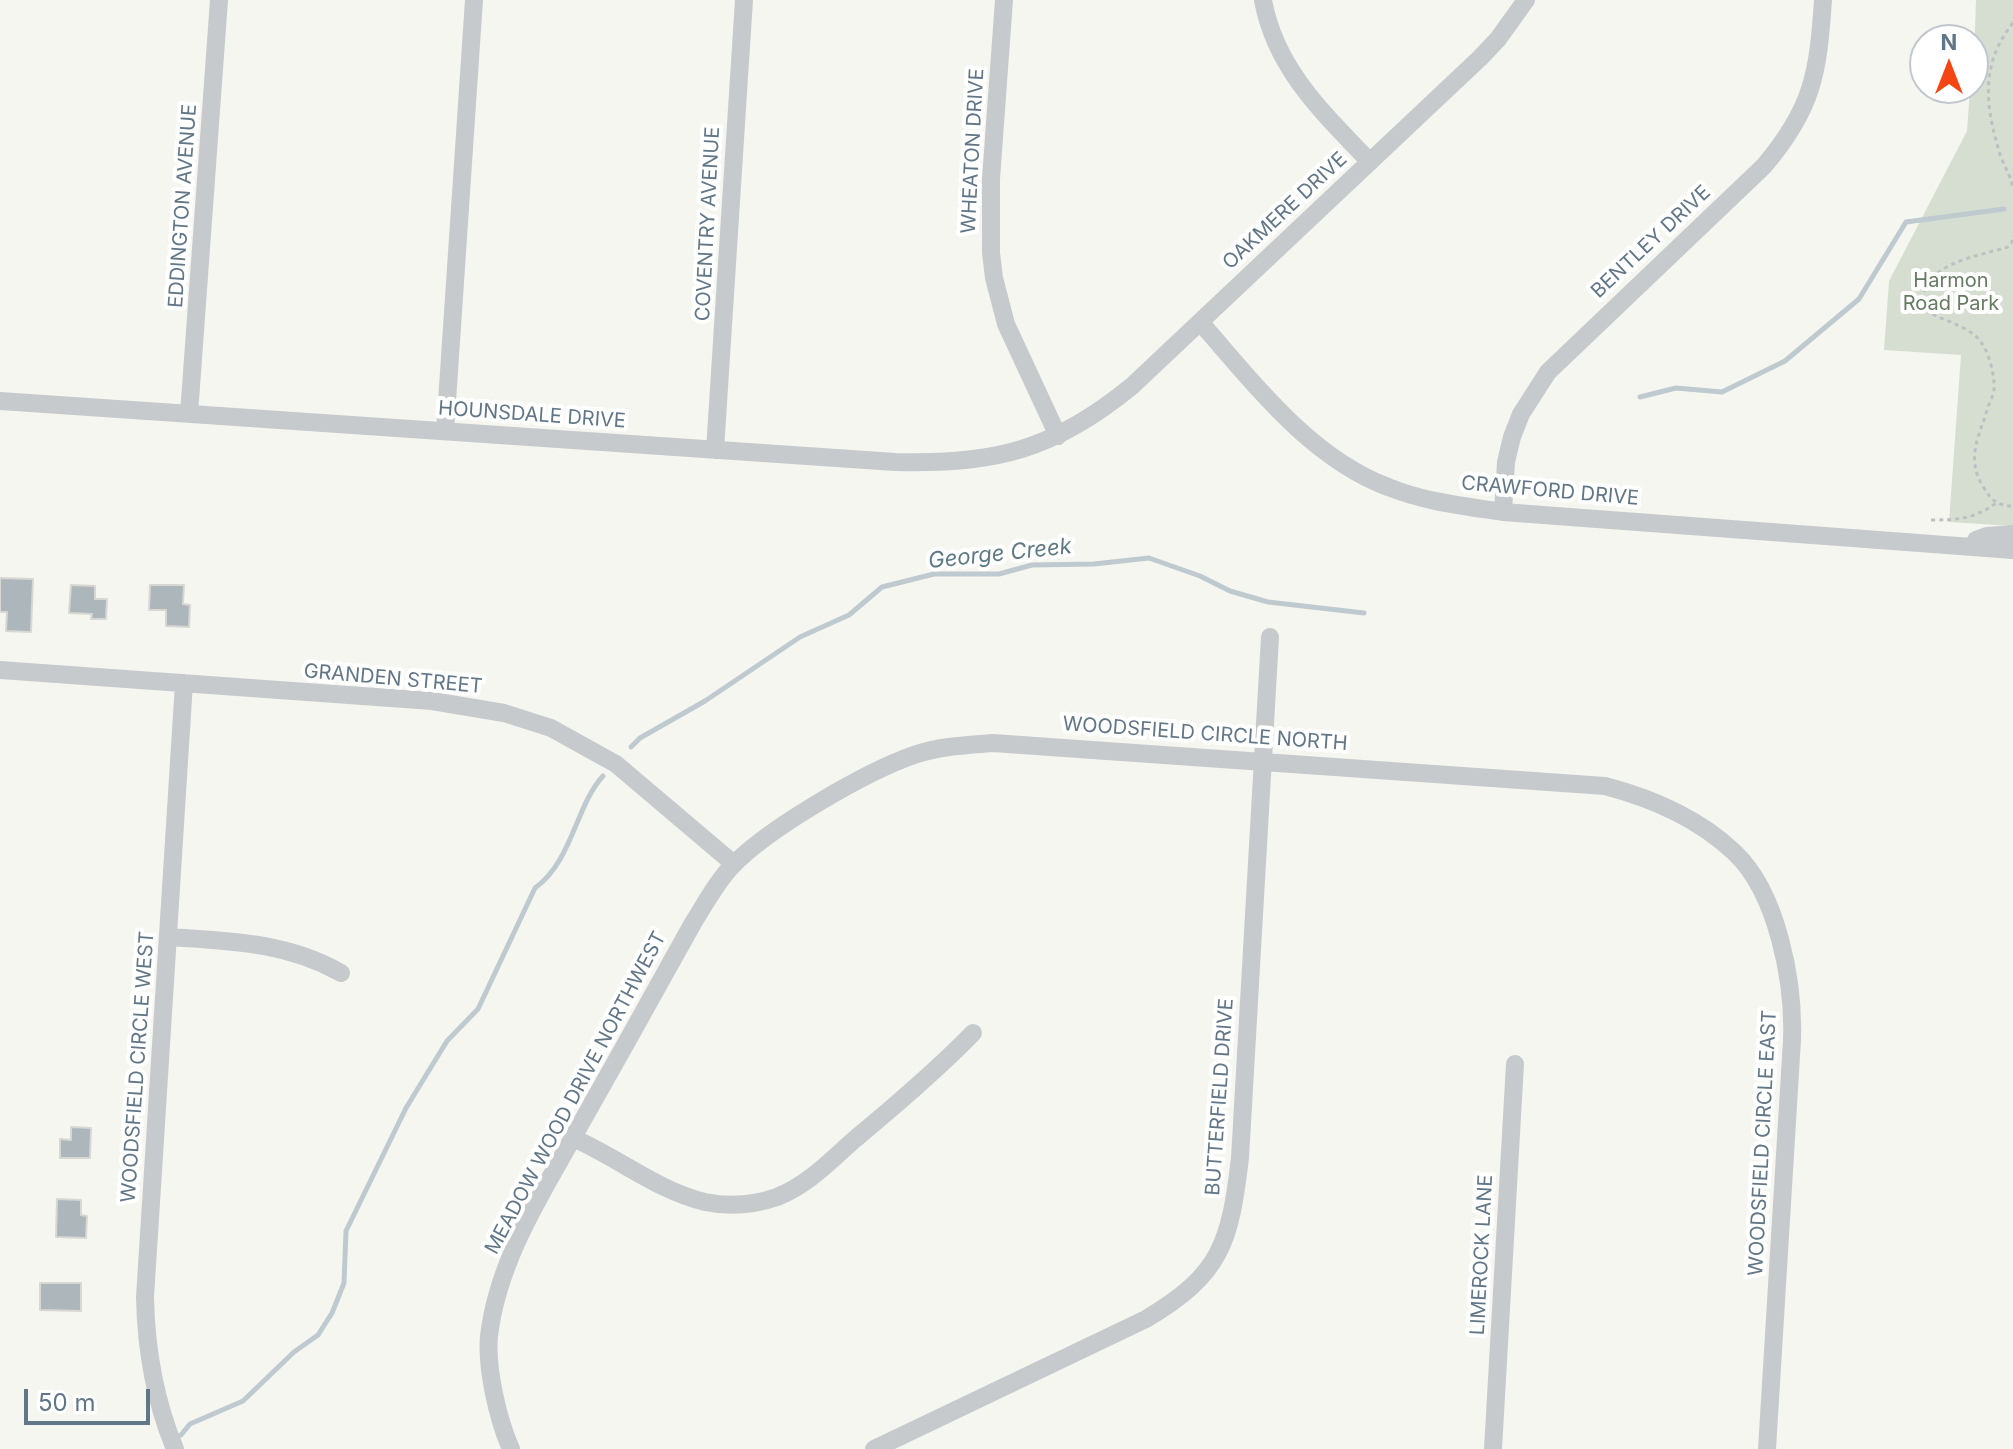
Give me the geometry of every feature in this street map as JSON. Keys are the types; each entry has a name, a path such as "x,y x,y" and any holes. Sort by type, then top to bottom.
{"street":[{"name":"EDDINGTON AVENUE","path":"189,414 219,0"},
{"path":"445,431 474,0"},
{"name":"COVENTRY AVENUE","path":"715,450 744,0"},
{"name":"WHEATON DRIVE","path":"1004,0 991,179 994,278 1006,324 1058,436"},
{"path":"1263,0 1267,20 1286,66 1317,106 1370,162"},
{"name":"OAKMERE DRIVE","path":"1058,436 1113,402 1200,322 1480,58 1526,0"},
{"name":"BENTLEY DRIVE","path":"1503,512 1506,462 1512,437 1521,414 1548,372 1764,166 1794,127 1814,80 1823,0"},
{"name":"CRAWFORD DRIVE","path":"1200,322 1303,433 1342,463 1409,495 1503,512 2013,550"},
{"name":"HOUNSDALE DRIVE","path":"0,401 937,463 1004,456 1058,436"},
{"name":"CRAWFORD DRIVE","path":"1962,545 1987,536 2013,534"},
{"name":"BUTTERFIELD DRIVE","path":"874,1449 1146,1319 1188,1292 1219,1254 1234,1207 1240,1158 1270,637"},
{"name":"GRANDEN STREET","path":"0,670 432,701 480,708 528,720 551,728 616,764 734,864"},
{"name":"WOODSFIELD CIRCLE WEST","path":"175,1449 150,1359 145,1297 184,683"},
{"name":"WOODSFIELD CIRCLE NORTH","path":"734,864 771,834 810,809 892,764 937,749 993,743 1605,786 1652,801 1696,824"},
{"name":"WOODSFIELD CIRCLE EAST","path":"1696,824 1736,854 1764,895 1781,942 1792,991 1792,1040 1767,1449"},
{"name":"MEADOW WOOD DRIVE NORTHWEST","path":"511,1449 504,1434 494,1388 489,1337 507,1264 693,923 734,864"},
{"path":"169,937 281,948 322,962 341,973"},
{"path":"573,1138 683,1195 729,1205 754,1203 779,1196 818,1173 948,1059 973,1033"},
{"name":"LIMEROCK LANE","path":"1493,1449 1515,1064"}],"path":[{"path":"2013,23 1995,50 1988,74 1990,109 2001,156 2011,173 2013,189"},
{"path":"2013,240 2008,247 1940,270 1925,285 1921,294 1923,309 1973,334 1982,343 1994,390 1974,450 1973,468 1996,503 2013,506"},
{"path":"1931,520 1968,519 1996,503"}],"green space":[{"name":"Harmon Road Park","path":"1976,0 2013,0 2013,526 1949,522 1961,355 1884,350 1889,281 1967,131 1969,104 1989,104 1989,24 1975,24"}],"building":[{"path":"0,578 33,579 31,632 6,631 7,612 0,612"},
{"path":"71,585 95,586 95,599 107,599 106,619 91,619 92,614 69,613"},
{"path":"150,585 184,585 183,604 190,605 189,627 166,626 166,610 149,610"},
{"path":"71,1127 91,1128 90,1158 60,1158 60,1139 71,1140"},
{"path":"57,1199 81,1200 81,1215 87,1216 86,1238 56,1237"},
{"path":"40,1283 81,1283 81,1311 40,1310"}],"waterway":[{"name":"George Creek","path":"1640,397 1676,388 1722,392 1785,361 1859,299 1906,222 2004,209"},
{"name":"George Creek","path":"631,747 640,738 705,701 800,637 849,615 882,587 934,574 999,574 1032,565 1094,564 1149,558 1200,576 1230,591 1268,602 1364,613"},
{"path":"181,1435 190,1424 243,1401 294,1352 318,1335 332,1313 344,1283 346,1231 406,1108 447,1041 478,1009 535,888 557,864 586,802 603,776"}]}
